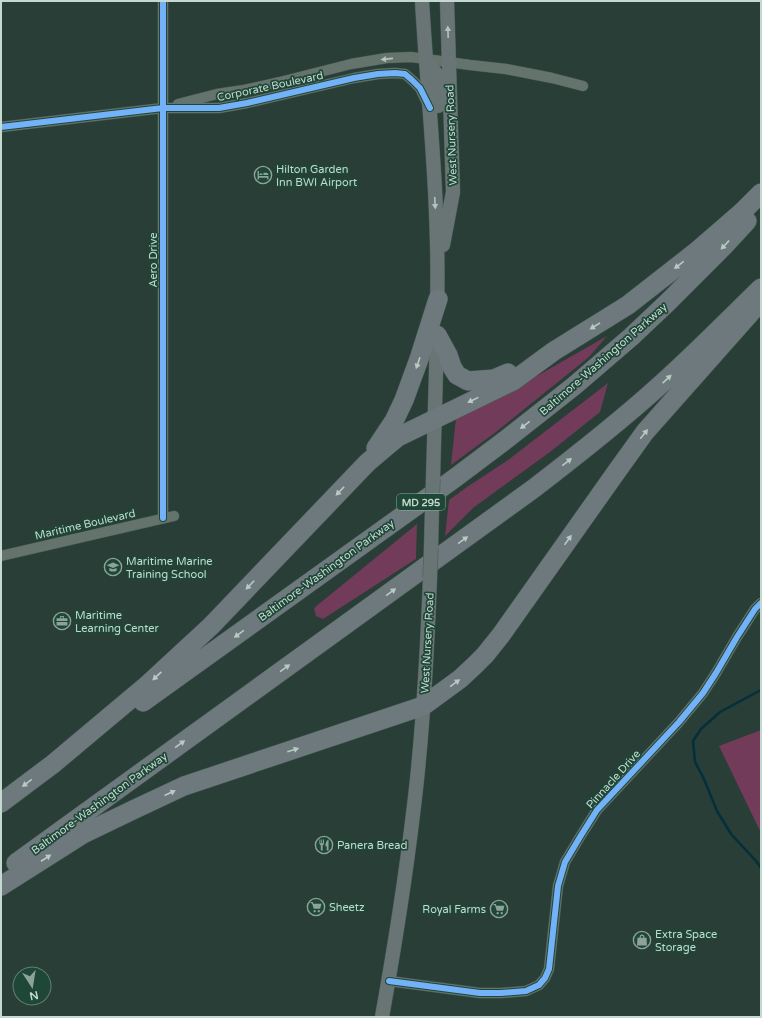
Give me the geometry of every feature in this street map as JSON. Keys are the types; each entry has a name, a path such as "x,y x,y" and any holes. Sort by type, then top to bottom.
{"highway":[{"path":"53,764 146,686 211,626 367,463 398,437 513,381 554,351 628,305 697,251 742,212 761,193"},
{"name":"Baltimore-Washington Parkway","path":"1,803 53,764 60,763 508,438 574,386 631,337 724,246 761,205"},
{"name":"Baltimore-Washington Parkway","path":"1,874 533,489 608,430 658,387 707,342 761,288"},
{"path":"367,463 394,421 404,400 438,299"},
{"path":"1,886 83,834 184,786 424,706 460,679 485,655 501,635 645,432 761,301"},
{"path":"437,335 457,375 468,381 494,379 554,351"}],"main road":[{"name":"West Nursery Road","path":"382,1017 389,981 412,826 424,706 430,578 438,267 430,108 422,1"},
{"name":"West Nursery Road","path":"438,267 453,192 446,1"},
{"path":"426,60 437,75 441,175 453,192"}],"street":[{"name":"Aero Drive","path":"163,1 163,518"},
{"name":"Corporate Boulevard","path":"163,108 217,94 251,88 350,64 386,58 411,57 449,63 506,68 582,86"},
{"name":"Corporate Boulevard","path":"1,127 163,108 219,108 354,78 395,73 405,74 420,88 430,108"},
{"name":"Maritime Boulevard","path":"1,556 174,516"},
{"name":"Pinnacle Drive","path":"389,981 480,993 502,994 526,991 538,985 549,970 558,886 565,862 597,810 679,722 703,693 755,609 761,603"}],"shaded area":[{"path":"607,336 589,357 496,432 451,465 456,418 514,389"},
{"path":"608,383 600,412 550,452 473,508 445,536 449,500 508,460"},
{"path":"417,524 416,559 323,619 316,616 314,608"},
{"path":"761,730 761,833 719,746"}],"waterway":[{"path":"761,690 720,712 701,729 693,741 695,762 704,779 717,811 731,834 761,868"}],"cycle path":[{"path":"163,1 163,518"},
{"path":"1,127 163,108 219,108 354,78 395,73 405,74 412,80 420,88 430,108"},
{"path":"389,981 480,993 526,991 539,985 545,978 549,969 558,886 565,862 597,810 679,722 703,693 755,609 761,603"}],"place":[{"name":"Hilton Garden Inn BWI Airport","path":"263,175"},
{"name":"Maritime Marine Training School","path":"113,567"},
{"name":"Maritime Learning Center","path":"62,621"},
{"name":"Panera Bread","path":"324,845"},
{"name":"Sheetz","path":"316,907"},
{"name":"Royal Farms","path":"499,909"},
{"name":"Extra Space Storage","path":"642,940"}]}
